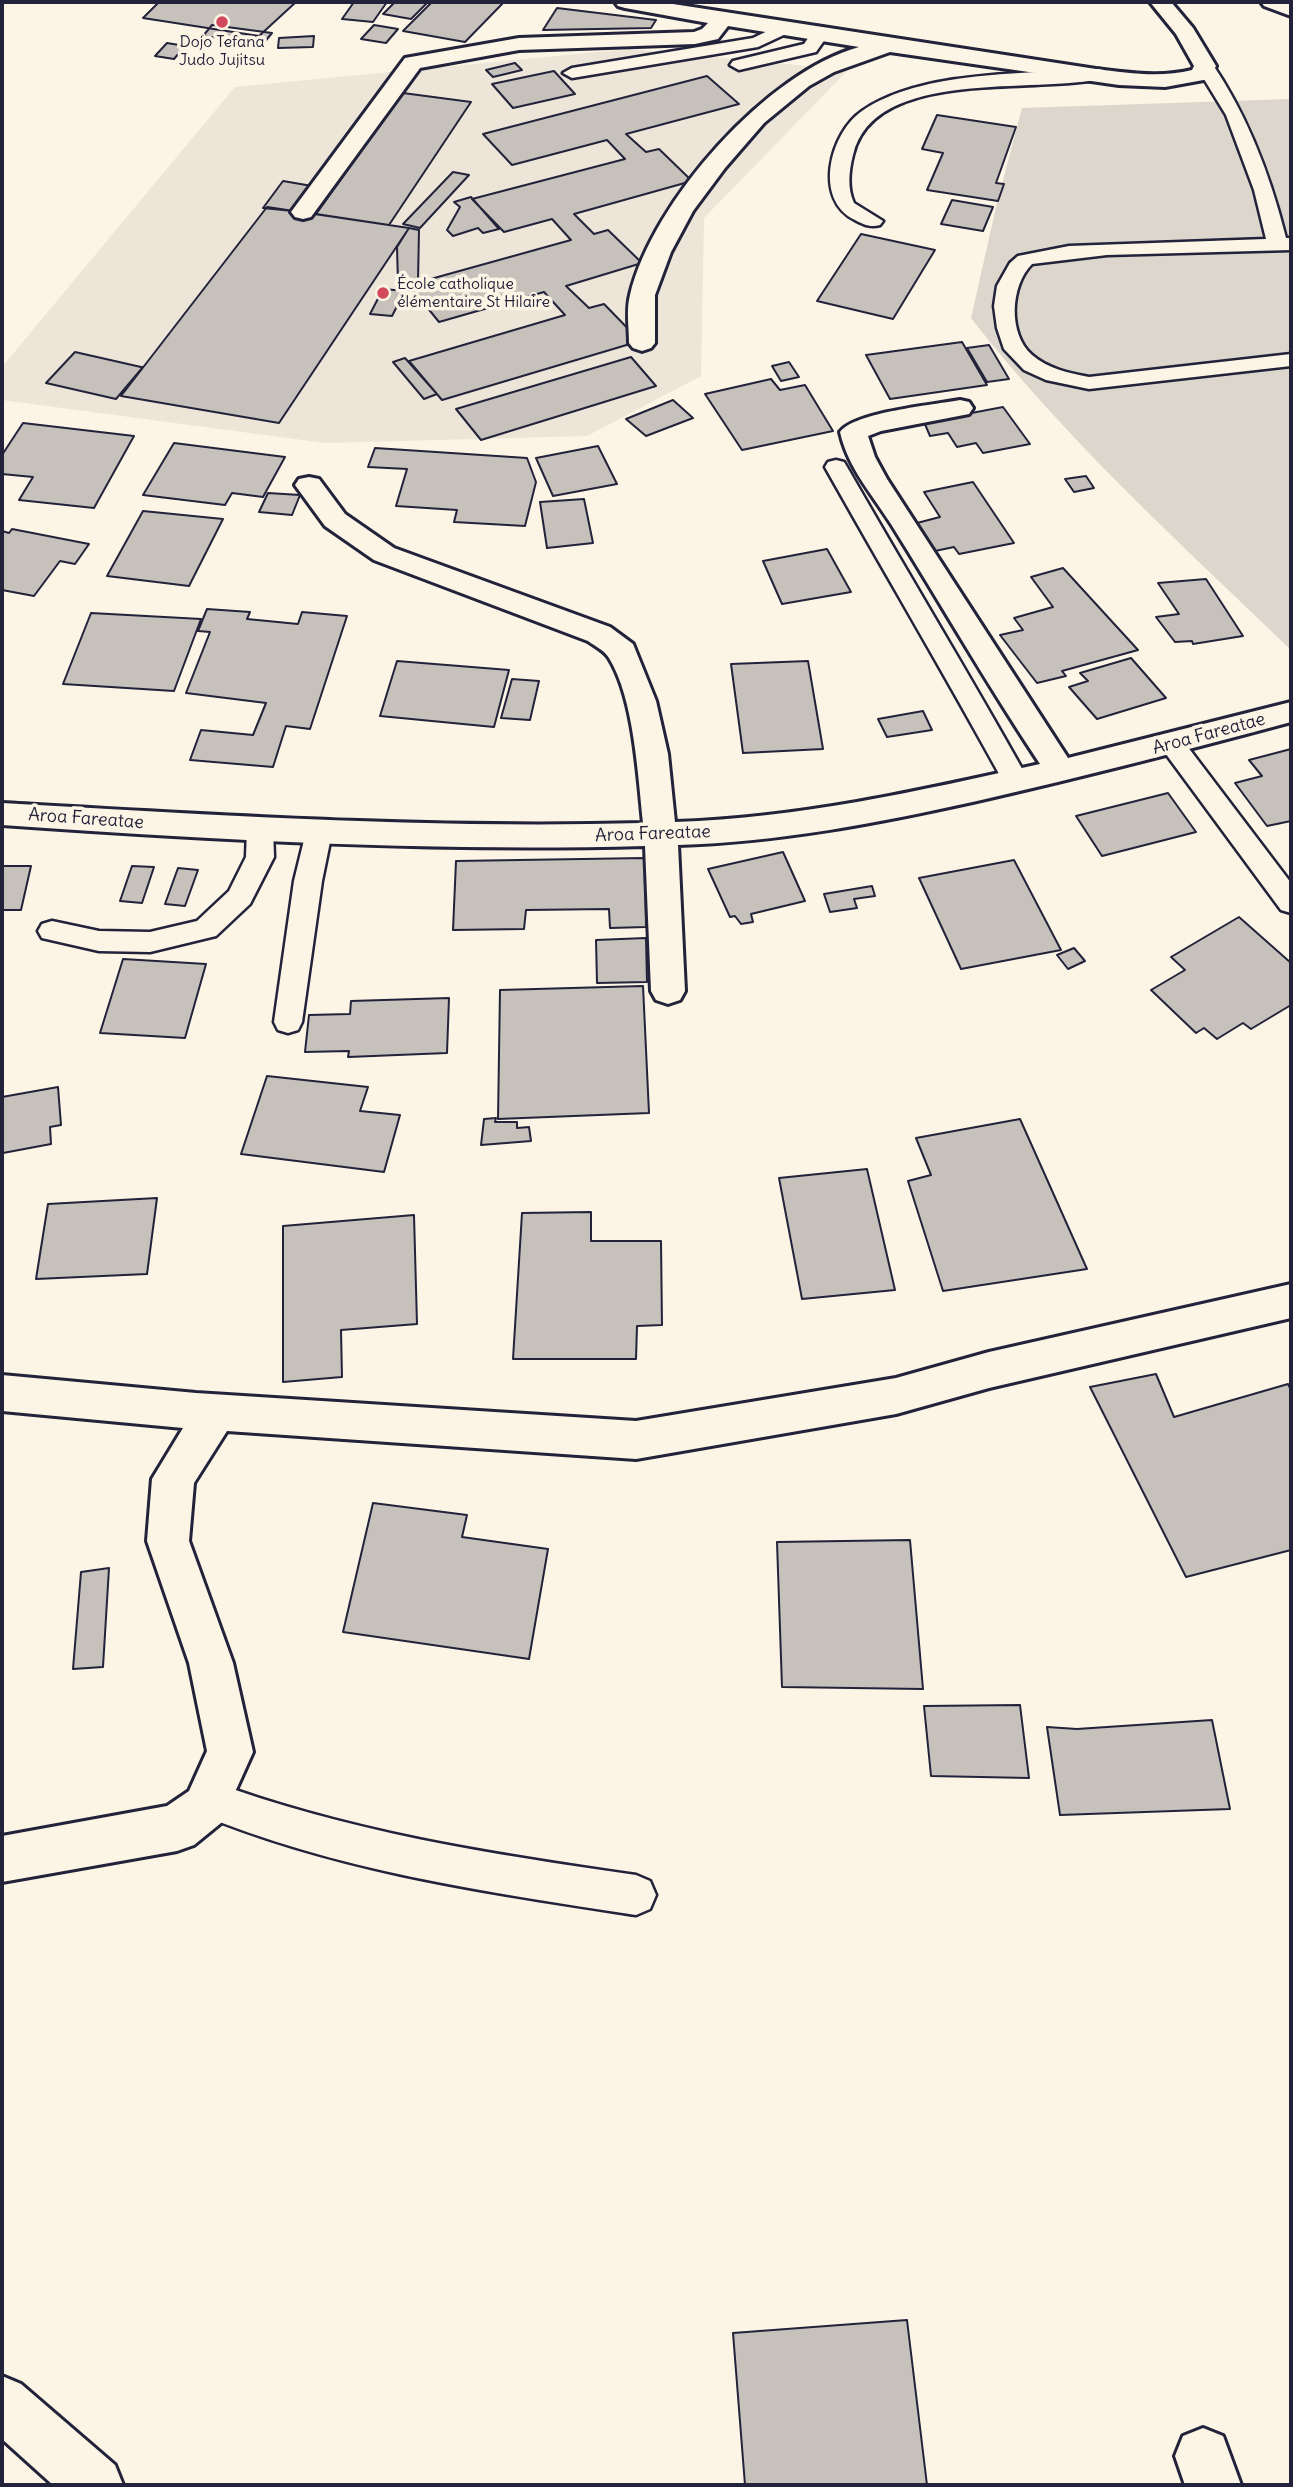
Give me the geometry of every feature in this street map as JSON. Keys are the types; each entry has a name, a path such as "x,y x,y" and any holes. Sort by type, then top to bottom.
{"street":[{"path":"625,2 892,47 1098,74 1179,81 1201,74 1205,66 1175,17 1160,2"},
{"path":"1272,2 1291,10"},
{"path":"303,212 413,63 519,44 695,38 710,34 722,19"},
{"path":"642,343 642,297 663,241 724,152 750,122 804,80 854,53 892,47"},
{"path":"960,408 874,424 854,432 856,451 993,671 1059,769"},
{"path":"309,485 335,520 384,554 600,634 622,651 640,701 652,754 661,834 668,990"},
{"name":"Aroa Fareatae","path":"2,814 319,832 555,837 728,832 842,818 1016,781 1291,712"},
{"path":"2,1393 636,1440 896,1396 989,1370 1291,1301"},
{"path":"2,1859 177,1828 205,1807 230,1752 211,1663 168,1541 173,1479 217,1411"},
{"path":"2,2403 94,2485"}],"lane":[{"path":"572,73 758,42 782,29"},
{"path":"728,68 810,48 819,35"},
{"path":"1205,66 1235,115 1285,245 1074,251 1027,258 1009,275 1003,314 1013,346 1040,371 1067,380 1089,383 1291,360"},
{"path":"873,221 845,206 839,190 840,162 857,124 883,106 945,86 1098,74"},
{"path":"836,467 884,554 944,651 1016,781"},
{"path":"1172,744 1291,903"},
{"path":"52,931 99,941 150,942 206,929 240,897 260,857 260,828"},
{"path":"288,1022 308,881 319,832"},
{"path":"208,1799 265,1823 419,1862 636,1895"}],"shaded area":[{"name":"École catholique élémentaire St Hilaire","path":"629,49 848,70 704,218 701,376 587,436 325,443 2,400 2,367 235,87"},
{"path":"1291,99 1291,650 1085,448 1007,363 971,318 1022,108"}],"building":[{"name":"Dojo Tefana Judo Jujitsu","path":"159,2 296,2 259,36 143,18"},
{"path":"354,2 387,2 373,22 342,19"},
{"path":"395,2 428,2 411,19 383,14"},
{"path":"432,2 504,2 465,42 403,31"},
{"path":"557,8 656,20 651,28 543,30"},
{"path":"212,25 272,33 263,44 203,36"},
{"path":"374,25 398,29 386,43 361,39"},
{"path":"314,36 313,47 278,48 279,38"},
{"path":"167,43 185,46 174,59 155,56"},
{"path":"515,63 522,70 493,77 486,70"},
{"path":"554,71 575,94 513,108 492,84"},
{"path":"707,76 739,104 626,134 646,152 659,149 692,181 574,214 594,234 608,230 642,263 566,286 589,308 604,304 640,341 442,400 409,361 565,315 544,292 439,322 409,285 571,240 552,219 504,232 472,199 625,159 607,140 512,165 483,134"},
{"path":"403,93 471,102 389,225 316,214"},
{"path":"937,115 1016,127 996,183 1004,184 998,201 927,190 943,153 922,149"},
{"path":"453,172 469,175 420,228 403,224"},
{"path":"283,181 312,186 293,211 263,208"},
{"path":"471,197 499,229 483,233 478,228 453,236 447,230 460,207 454,202"},
{"path":"952,200 993,207 983,231 941,224"},
{"path":"267,207 409,228 279,423 121,396"},
{"path":"409,228 419,230 418,282 398,284 397,247"},
{"path":"861,234 935,250 893,319 817,301"},
{"path":"383,289 405,291 392,316 370,314"},
{"path":"962,342 987,385 890,399 866,355"},
{"path":"989,345 1009,379 987,382 967,348"},
{"path":"75,352 143,367 116,399 46,383"},
{"path":"631,357 656,386 481,440 456,409"},
{"path":"405,358 437,394 424,399 393,362"},
{"path":"789,362 799,377 781,381 772,366"},
{"path":"771,379 780,390 805,385 833,431 742,450 705,394"},
{"path":"673,400 693,418 646,436 626,419"},
{"path":"1003,407 1030,444 983,453 976,443 957,447 948,433 930,436 924,422"},
{"path":"23,423 134,436 94,508 19,500 33,477 2,474 2,455"},
{"path":"174,443 285,457 263,497 232,493 225,505 143,495"},
{"path":"598,446 617,484 553,496 536,458"},
{"path":"375,448 527,458 536,482 525,526 454,522 457,510 396,506 407,469 368,467"},
{"path":"1086,476 1094,488 1074,492 1065,479"},
{"path":"973,482 1014,543 959,554 954,547 935,551 917,523 940,517 924,492"},
{"path":"268,493 300,495 292,515 259,512"},
{"path":"584,499 593,543 547,548 540,502"},
{"path":"143,511 223,519 189,586 107,576"},
{"path":"12,529 89,544 75,564 60,561 34,596 2,590 2,531 9,533"},
{"path":"827,549 851,592 782,604 763,561"},
{"path":"1063,568 1138,650 1062,671 1066,676 1037,683 1000,635 1023,630 1014,618 1053,607 1031,577"},
{"path":"1206,579 1243,636 1193,644 1192,641 1175,642 1156,617 1179,614 1158,583"},
{"path":"207,609 250,612 247,619 298,624 302,612 347,616 310,729 286,726 273,767 190,760 201,730 253,735 266,703 186,693 210,632 198,631"},
{"path":"91,613 201,619 174,691 63,684"},
{"path":"1131,658 1166,698 1097,719 1069,687 1088,681 1080,673"},
{"path":"397,661 509,670 494,727 380,716"},
{"path":"808,661 823,749 743,753 731,664"},
{"path":"512,679 539,681 530,720 501,718"},
{"path":"923,711 932,730 887,737 878,719"},
{"path":"1291,749 1291,821 1267,826 1235,783 1262,776 1249,760"},
{"path":"1168,793 1196,832 1102,856 1076,816"},
{"path":"783,852 805,901 751,914 753,922 741,924 735,916 730,917 708,869"},
{"path":"645,858 646,927 610,928 609,909 526,910 524,929 453,930 456,861"},
{"path":"1014,860 1061,950 961,969 919,878"},
{"path":"2,866 31,866 21,910 2,910"},
{"path":"132,866 154,867 142,903 120,901"},
{"path":"178,868 198,870 185,906 165,904"},
{"path":"872,886 875,896 854,899 857,908 830,912 824,894"},
{"path":"1239,917 1291,963 1291,1005 1251,1029 1243,1023 1217,1039 1204,1028 1196,1033 1151,990 1185,970 1171,957"},
{"path":"646,938 647,982 597,983 596,940"},
{"path":"1074,948 1085,961 1068,969 1057,955"},
{"path":"123,959 206,964 185,1038 100,1033"},
{"path":"643,986 649,1113 498,1119 500,990"},
{"path":"449,998 447,1053 348,1057 349,1051 305,1052 309,1015 350,1014 351,1001"},
{"path":"267,1076 368,1087 360,1111 400,1115 384,1172 241,1154"},
{"path":"58,1087 61,1125 50,1127 51,1144 3,1153 2,1097"},
{"path":"496,1118 495,1122 517,1122 517,1128 529,1127 531,1141 481,1145 484,1119"},
{"path":"1020,1119 1087,1269 943,1291 908,1181 931,1175 916,1138"},
{"path":"867,1169 895,1290 802,1299 779,1178"},
{"path":"157,1198 147,1274 36,1279 48,1204"},
{"path":"591,1212 591,1241 661,1241 662,1325 637,1326 636,1359 513,1359 522,1213"},
{"path":"414,1215 417,1324 341,1330 342,1377 283,1382 283,1226"},
{"path":"1156,1374 1174,1417 1288,1384 1291,1390 1291,1550 1186,1577 1090,1387"},
{"path":"373,1503 467,1515 462,1537 548,1549 529,1659 343,1632"},
{"path":"910,1540 923,1689 782,1687 777,1542"},
{"path":"109,1568 103,1667 73,1669 81,1572"},
{"path":"1020,1705 1029,1778 931,1776 924,1706"},
{"path":"1212,1720 1230,1809 1060,1815 1047,1727 1077,1729"},
{"path":"907,2320 927,2485 745,2485 733,2333"}],"place":[{"name":"Dojo Tefana Judo Jujitsu","path":"222,22"},
{"name":"École catholique élémentaire St Hilaire","path":"383,293"}]}
